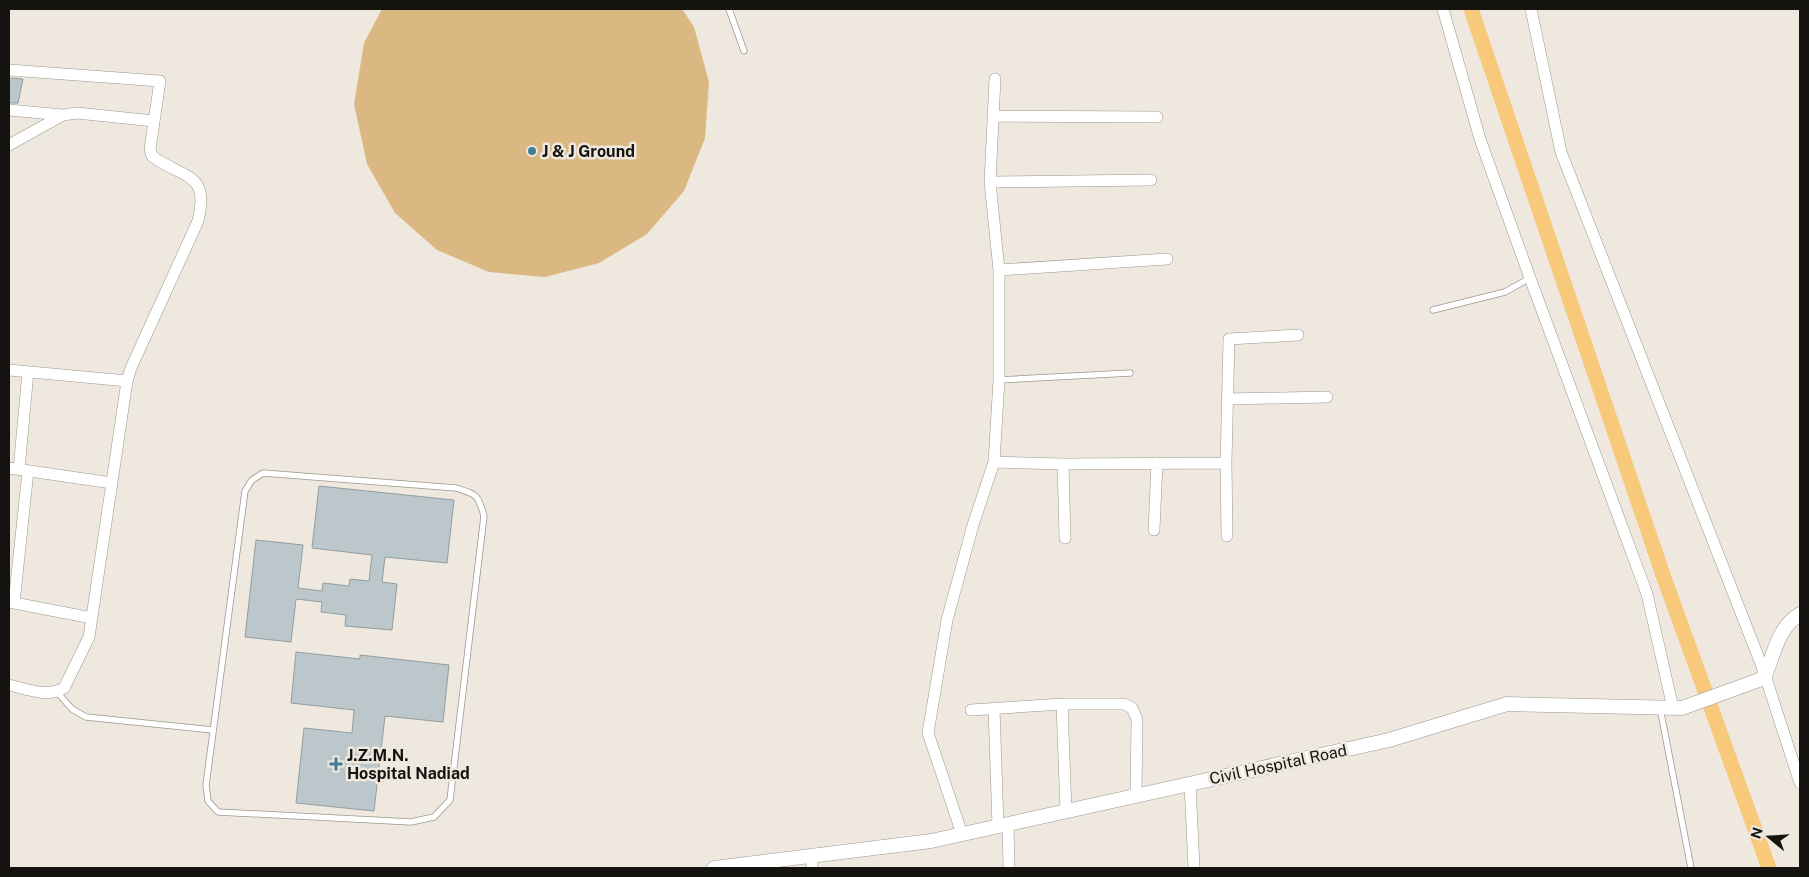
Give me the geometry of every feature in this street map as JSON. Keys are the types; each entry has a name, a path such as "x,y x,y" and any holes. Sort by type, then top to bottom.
{"street":[{"path":"1443,9 1480,139 1647,594 1672,708"},
{"path":"1531,9 1561,152 1762,678 1800,783"},
{"path":"9,70 160,81 150,149 152,156 194,180 200,188 202,203 198,221 131,368 127,381 89,637 64,688 58,692 48,694 9,685"},
{"path":"962,834 928,733 947,620 973,525 994,462 999,380 999,270 990,182 995,79"},
{"path":"9,110 63,116"},
{"path":"9,145 63,116 77,112 154,121"},
{"path":"993,116 1157,117"},
{"path":"990,182 1151,180"},
{"path":"999,270 1167,259"},
{"path":"1227,536 1226,462 1230,339 1298,335"},
{"path":"9,370 127,381"},
{"path":"28,372 19,469 11,603 92,618"},
{"path":"1228,399 1327,397"},
{"path":"994,462 1062,464 1226,462"},
{"path":"1154,530 1157,463"},
{"path":"1062,464 1065,538"},
{"path":"19,469 112,483"},
{"path":"1762,678 1782,630 1800,614"},
{"name":"Civil Hospital Road","path":"714,868 812,862 931,841 1389,740 1507,704 1672,708 1762,678"},
{"path":"1062,704 1066,811"},
{"path":"971,710 1062,704 1124,704 1132,708 1136,719 1136,796"},
{"path":"994,708 1003,825 1010,868"},
{"path":"1190,784 1194,868"}],"lane":[{"path":"729,9 744,51"},
{"path":"1433,310 1505,292 1530,278"},
{"path":"999,380 1130,373"},
{"path":"262,473 456,488 472,494 480,500 484,516 450,800 434,817 411,822 218,812 208,801 206,785 213,730 245,491 252,480 262,473"},
{"path":"58,692 72,709 86,717 213,730"},
{"path":"1672,708 1691,868"}],"shaded area":[{"name":"J & J Ground","path":"382,9 682,9 694,27 709,82 705,138 684,191 647,234 599,263 545,277 489,272 437,250 395,213 367,164 354,104 364,43"}],"building":[{"path":"9,78 23,79 18,103 9,103"},
{"path":"319,486 454,500 447,563 385,557 382,582 397,584 392,630 345,626 346,615 321,612 322,602 296,599 291,642 245,637 256,540 303,545 298,588 322,591 323,583 349,586 350,579 369,581 372,555 312,548"},
{"path":"296,652 360,659 360,655 449,665 443,722 385,716 374,811 296,803 304,728 352,733 354,710 291,703"}],"waterway":[{"path":"1471,9 1663,575 1769,868"}],"place":[{"name":"J & J Ground","path":"532,151"},
{"name":"J.Z.M.N. Hospital Nadiad","path":"336,764"}]}
